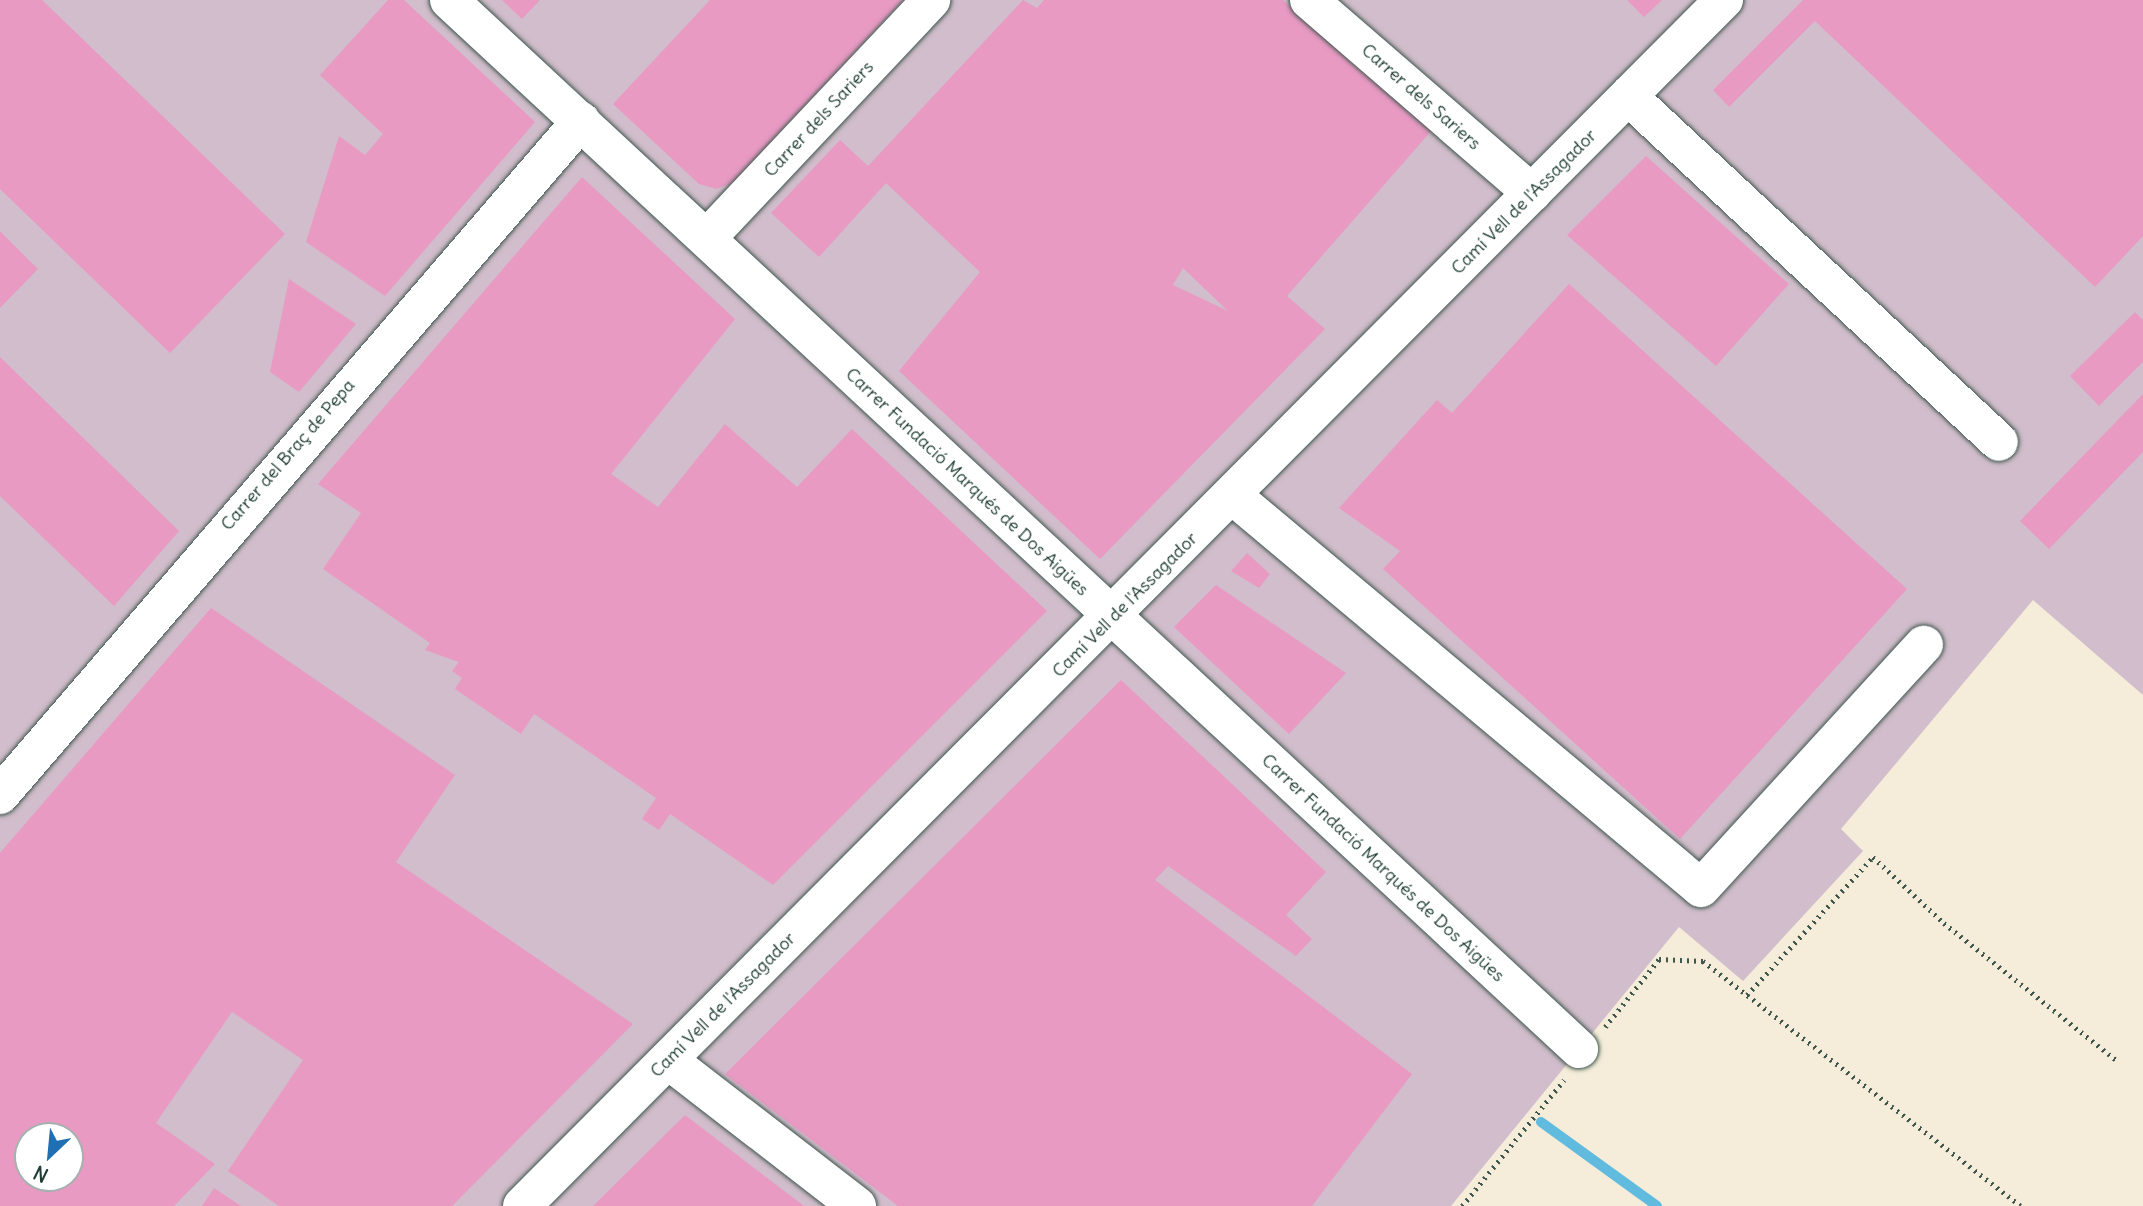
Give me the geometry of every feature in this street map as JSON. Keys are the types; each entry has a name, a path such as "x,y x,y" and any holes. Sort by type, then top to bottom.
{"street":[{"name":"Carrer Fundació Marqués de Dos Aigües","path":"449,0 707,238 1112,619 1579,1049"},
{"name":"Carrer dels Sariers","path":"707,238 931,0"},
{"name":"Carrer dels Sariers","path":"1309,0 1532,193"},
{"name":"Camí Vell de l'Assagador","path":"522,1206 1112,619 1724,0"},
{"path":"1628,96 1998,442"},
{"name":"Carrer del Braç de Pepa","path":"0,795 581,121"},
{"path":"1233,496 1700,888 1924,645"},
{"path":"668,1060 858,1206"}],"path":[{"path":"1747,995 1873,857 1944,923 2116,1060"},
{"path":"1462,1206 1561,1086 1579,1049 1607,1026 1659,959 1703,961 2021,1206"}],"shaded area":[{"path":"0,0 2143,0 2143,695 2033,600 1841,829 1863,851 1743,981 1679,927 1451,1206 0,1206"}],"building":[{"path":"0,0 42,0 285,234 170,353 0,189"},
{"path":"388,0 404,0 535,122 385,296 306,242 339,136 365,155 383,134 320,75"},
{"path":"502,0 540,0 522,19"},
{"path":"710,0 903,0 733,183 716,189 699,184 613,104"},
{"path":"1023,0 1037,8 1044,0 1283,0 1432,130 1287,296 1325,329 1100,559 899,371 980,272 886,183 819,257 771,213 840,140 868,166","holes":["1183,268 1228,311 1173,285"]},
{"path":"1627,0 1662,0 1644,17"},
{"path":"1803,0 2143,0 2143,236 2095,287 1815,21 1729,107 1713,90"},
{"path":"1646,156 1789,284 1716,366 1567,235"},
{"path":"582,177 735,319 611,474 658,507 725,424 797,487 852,429 1047,611 773,885 670,814 659,830 642,819 656,798 534,714 521,734 455,689 462,678 452,671 459,662 425,650 430,643 323,569 361,513 318,484"},
{"path":"0,231 38,269 0,308"},
{"path":"289,279 356,324 299,392 270,372"},
{"path":"1569,284 1907,589 1680,839 1383,569 1400,551 1339,508 1437,400 1452,413"},
{"path":"2135,312 2143,320 2143,362 2099,406 2070,376"},
{"path":"0,357 179,531 114,606 0,496"},
{"path":"2143,394 2143,452 2049,549 2020,521"},
{"path":"1247,553 1270,574 1259,588 1231,571"},
{"path":"1216,585 1346,673 1289,734 1174,627"},
{"path":"211,608 455,775 396,862 633,1024 452,1206 279,1206 228,1171 303,1060 232,1012 156,1123 215,1164 174,1206 0,1206 0,853"},
{"path":"1121,680 1326,872 1286,915 1312,939 1296,956 1168,866 1155,880 1412,1074 1312,1206 898,1206 725,1074"},
{"path":"685,1115 804,1206 593,1206"},
{"path":"214,1188 241,1206 202,1206"}],"waterway":[{"path":"1541,1122 1657,1206"}]}
